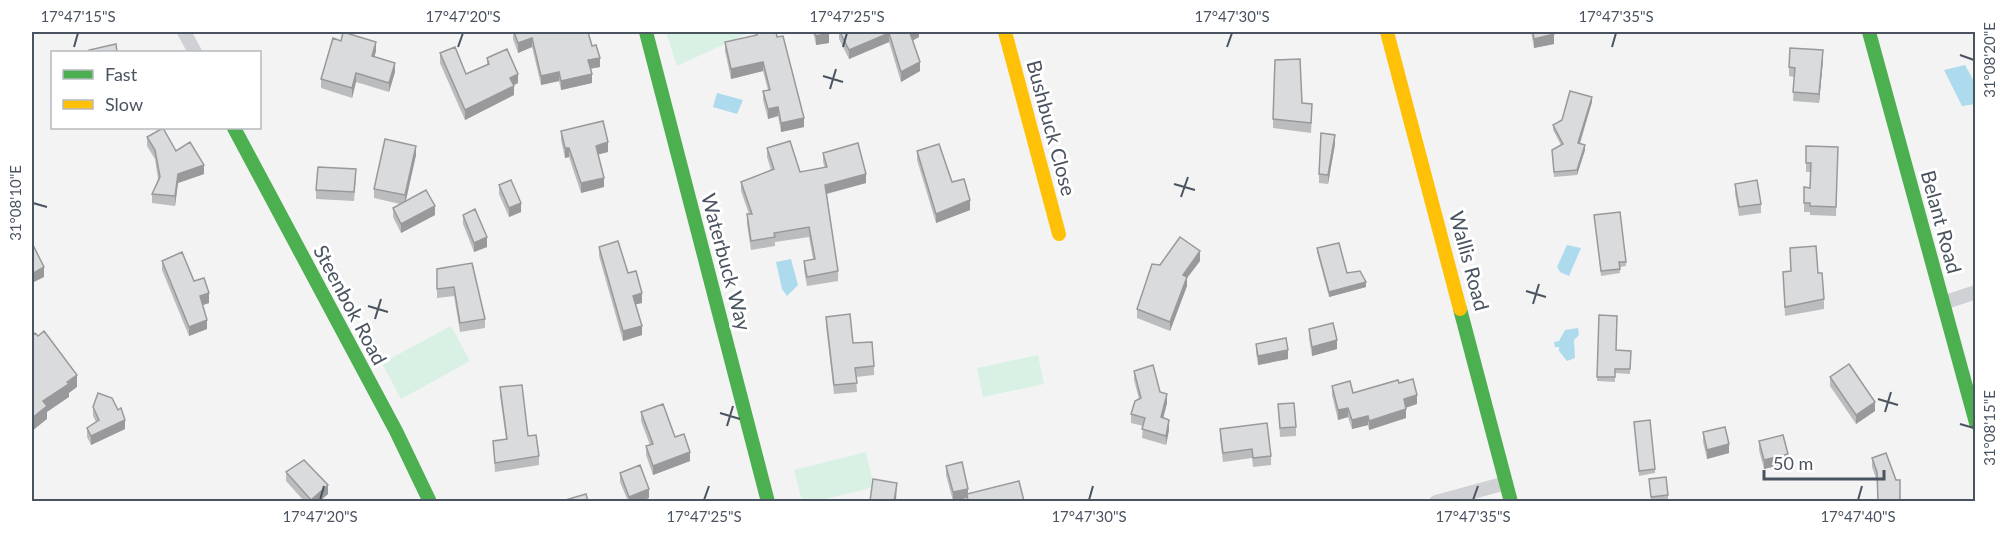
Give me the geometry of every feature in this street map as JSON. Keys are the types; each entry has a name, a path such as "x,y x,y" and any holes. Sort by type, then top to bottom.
{"street":[{"path":"184,32 194,51"},
{"name":"Waterbuck Way","path":"646,32 768,501"},
{"name":"Bushbuck Close","path":"1005,32 1059,234"},
{"name":"Wallis Road","path":"1387,32 1511,501"},
{"name":"Belant Road","path":"1869,32 1976,423"},
{"name":"Steenbok Road","path":"235,129 396,431 430,501"},
{"path":"1943,303 1976,292"},
{"path":"1436,501 1506,483"}],"green space":[{"path":"666,32 751,32 677,66"},
{"path":"451,326 470,361 401,399 382,363"},
{"path":"1038,355 1044,384 983,397 977,368"},
{"path":"866,452 874,487 818,501 802,501 794,470"}],"water":[{"path":"1965,65 1975,83 1975,104 1962,106 1944,70"},
{"path":"717,93 743,100 737,114 713,107"},
{"path":"1567,245 1581,248 1569,276 1560,272 1557,267"},
{"path":"791,259 798,285 787,296 782,289 776,262"},
{"path":"1578,328 1579,335 1574,340 1575,358 1567,361 1559,351 1559,347 1555,347 1554,342 1559,341 1565,330"}],"building":[{"path":"343,32 376,42 372,56 395,63 389,83 356,73 352,88 321,79 333,38 341,41"},
{"path":"514,32 588,32 592,46 596,45 600,58 588,60 592,74 561,81 559,72 541,76 532,38 518,43"},
{"path":"756,32 776,32 777,37 783,36 804,118 781,123 778,107 768,109 763,91 770,90 763,62 731,69 725,42 757,35"},
{"path":"815,32 829,32 829,33 816,36"},
{"path":"840,32 913,32 910,33 920,62 901,72 889,33 849,50"},
{"path":"1533,32 1554,32 1554,34 1534,39"},
{"path":"116,44 117,51 89,51"},
{"path":"455,47 466,74 489,64 487,58 507,49 518,74 510,78 514,86 465,110 440,53"},
{"path":"1790,48 1823,50 1819,94 1793,92 1795,68 1789,67"},
{"path":"1300,59 1302,103 1312,104 1311,123 1273,119 1275,60"},
{"path":"1570,91 1592,97 1578,143 1585,145 1577,170 1554,172 1552,150 1563,144 1553,125 1562,120"},
{"path":"603,121 608,142 596,146 604,178 581,183 569,148 565,148 561,131"},
{"path":"164,129 176,151 190,142 204,165 178,174 175,196 152,194 160,177 155,150 147,137"},
{"path":"1321,133 1335,135 1328,175 1319,174"},
{"path":"385,139 416,146 405,195 374,189"},
{"path":"790,141 800,172 827,167 823,153 858,143 866,174 825,185 838,271 807,277 804,261 815,259 809,227 774,233 775,237 751,241 747,214 752,214 741,182 774,169 767,148"},
{"path":"939,144 952,182 964,179 970,200 936,214 917,151"},
{"path":"1806,146 1838,147 1836,207 1810,206 1810,203 1804,203 1804,187 1810,188 1811,163 1806,163"},
{"path":"318,167 356,169 354,192 316,190"},
{"path":"511,180 521,203 509,208 499,185"},
{"path":"1757,180 1761,204 1739,207 1735,184"},
{"path":"426,190 435,206 401,224 393,208"},
{"path":"475,209 487,237 474,243 463,215"},
{"path":"1620,212 1626,262 1619,262 1620,269 1601,271 1594,215"},
{"path":"1180,237 1200,251 1183,275 1187,277 1170,322 1137,309 1152,264 1160,265"},
{"path":"618,241 628,273 636,271 642,293 633,296 642,326 623,331 599,247"},
{"path":"32,243 44,267 32,274"},
{"path":"1339,243 1347,273 1360,271 1366,282 1329,292 1317,248"},
{"path":"1816,246 1818,273 1822,273 1824,299 1785,307 1783,272 1791,271 1790,248"},
{"path":"182,252 194,281 204,278 209,293 200,296 207,320 189,327 162,261"},
{"path":"472,263 485,319 460,323 454,287 437,289 437,269"},
{"path":"850,314 853,343 872,342 874,366 855,368 857,383 834,385 826,317"},
{"path":"1599,315 1617,316 1616,350 1631,351 1630,369 1615,369 1615,377 1597,377"},
{"path":"1333,323 1337,340 1312,347 1309,329"},
{"path":"44,331 77,375 67,382 69,384 43,401 47,406 32,418 32,336 35,333 38,336"},
{"path":"1286,338 1288,350 1258,356 1256,344"},
{"path":"1849,364 1875,402 1856,415 1830,377"},
{"path":"1153,365 1160,392 1167,394 1161,417 1169,420 1166,436 1142,429 1145,418 1131,414 1135,401 1141,398 1134,371"},
{"path":"1413,379 1417,395 1404,399 1406,409 1369,421 1368,416 1352,420 1348,408 1338,410 1332,386 1350,381 1353,393 1398,380 1399,383"},
{"path":"522,385 528,436 536,435 539,456 495,463 493,441 507,439 500,387"},
{"path":"98,393 112,398 118,410 121,408 125,420 91,436 87,428 99,420 93,407"},
{"path":"1294,403 1296,427 1280,428 1278,404"},
{"path":"663,404 675,437 684,434 690,452 653,466 646,446 653,444 641,412"},
{"path":"1650,420 1655,469 1639,471 1634,422"},
{"path":"1267,423 1271,456 1253,458 1252,449 1223,453 1220,429"},
{"path":"1725,427 1729,444 1707,450 1703,432"},
{"path":"1783,435 1788,454 1764,460 1759,441"},
{"path":"1886,453 1896,480 1900,480 1900,501 1878,501 1877,472 1872,458"},
{"path":"304,460 328,485 311,500 286,472"},
{"path":"962,462 968,489 953,492 946,466"},
{"path":"640,465 649,489 629,497 620,473"},
{"path":"1666,477 1668,495 1651,497 1649,479"},
{"path":"873,479 897,483 894,501 870,501"},
{"path":"1019,481 1024,501 968,501 967,494"},
{"path":"586,494 588,501 562,501"}],"traffic: fast":[{"path":"646,32 768,502"},
{"path":"1869,32 1976,423"},
{"path":"235,129 396,431 430,502"},
{"path":"1460,309 1511,502"}],"traffic: slow":[{"path":"1005,32 1059,234"},
{"path":"1387,32 1460,309"}]}
